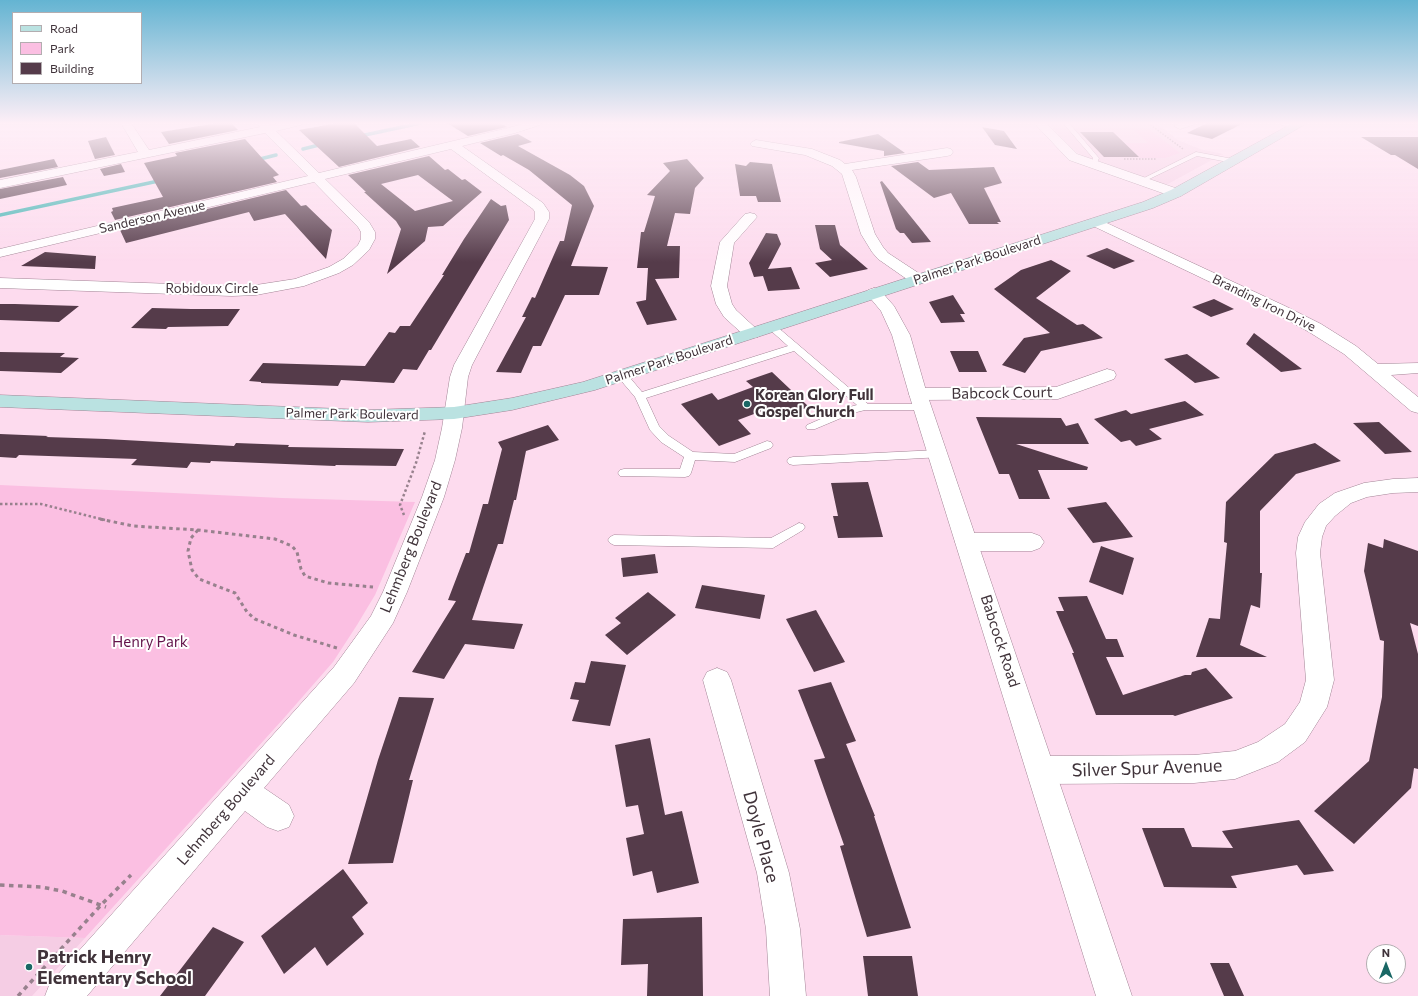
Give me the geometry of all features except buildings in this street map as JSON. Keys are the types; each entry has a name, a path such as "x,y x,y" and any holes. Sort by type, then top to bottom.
{"main road":[{"name":"Palmer Park Boulevard","path":"0,401 360,416 454,413 484,409 539,398 622,375 1096,222 1148,205 1176,193 1218,169"}],"street":[{"path":"0,184 70,169"},
{"name":"Robidoux Circle","path":"0,283 232,291 279,287 334,270 348,262 364,247 368,239 368,232 364,225 307,169"},
{"name":"Sanderson Avenue","path":"0,253 351,169"},
{"name":"Lehmberg Boulevard","path":"63,996 344,675 380,623 395,592 433,497 445,460 452,428 459,377 463,365 540,225 542,212 538,206 487,169"},
{"path":"843,169 850,177 868,234 874,245 883,256 917,279"},
{"path":"1111,169 1176,193"},
{"path":"750,217 727,242 719,286 720,295 727,308 752,333"},
{"name":"Branding Iron Drive","path":"1096,222 1279,309 1315,328 1350,350 1418,407"},
{"name":"Babcock Road","path":"874,293 888,309 901,335 920,400 1042,770 1114,996"},
{"path":"1374,370 1418,368"},
{"name":"Babcock Court","path":"920,400 1058,393 1107,375"},
{"name":"Silver Spur Avenue","path":"1042,770 1194,769 1235,765 1268,752 1295,733 1313,707 1320,680 1308,553 1310,537 1316,522 1327,510 1342,498 1364,490 1393,486 1418,485"},
{"path":"967,542 1032,542"},
{"name":"Doyle Place","path":"717,680 773,873 783,929 788,996"},
{"path":"243,791 278,816"}],"lane":[{"path":"1141,181 1164,169"},
{"path":"772,327 865,407"},
{"path":"640,396 795,347"},
{"path":"622,375 640,396 654,428 665,439 690,456 735,458 767,445"},
{"path":"811,427 850,410 920,400"},
{"path":"793,461 938,454"},
{"path":"624,473 685,473 690,456"},
{"path":"614,540 773,543 799,527"}],"path":[{"path":"401,523 404,515 400,505 416,463 425,431"},
{"path":"0,504 41,504 93,518 133,526 198,530 275,539 292,546 297,552 305,576 328,583 373,587"},
{"path":"198,530 191,538 188,551 192,570 199,579 235,593 247,612 255,620 294,635 338,648"},
{"path":"370,594 377,580"},
{"path":"334,652 342,642"},
{"path":"18,996 101,905 132,874"},
{"path":"0,885 41,887 62,891 111,909"}],"shaded area":[{"path":"1119,169 1195,169 1168,184 1161,184"},
{"name":"Patrick Henry Elementary School","path":"0,935 85,938 32,996 0,996"}],"green space":[{"name":"Henry Park","path":"0,485 282,498 415,502 375,595 333,662 85,938 0,935"}],"waterway":[{"path":"0,215 163,180"}],"place":[{"name":"Korean Glory Full Gospel Church","path":"747,404"},
{"name":"Patrick Henry Elementary School","path":"29,967"}]}
